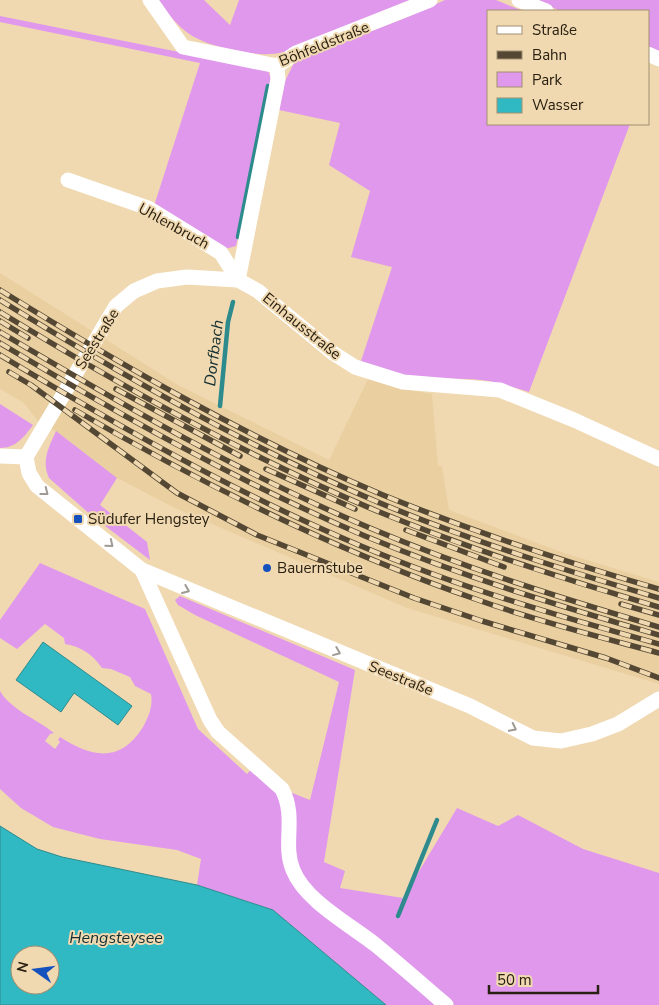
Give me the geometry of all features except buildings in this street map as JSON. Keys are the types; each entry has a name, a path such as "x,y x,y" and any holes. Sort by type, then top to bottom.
{"street":[{"name":"Böhfeldstraße","path":"150,0 183,47 277,66 296,53 430,0"},
{"path":"519,0 544,10"},
{"path":"238,280 278,79 277,66"},
{"name":"Uhlenbruch","path":"68,180 148,208 221,253 238,280"},
{"name":"Seestraße","path":"238,280 187,277 157,281 134,291 116,306 26,457 29,474 36,486 142,570 470,706 533,738 562,741 592,734 618,724 659,699"},
{"name":"Einhausstraße","path":"238,280 258,291 333,353 356,367 403,382 500,390 574,420 659,459"},
{"path":"0,456 26,457"},
{"name":"Seestraße","path":"142,570 210,720 218,732 282,789 290,828 288,856 293,872 308,894 376,946 446,1005"}],"shaded area":[{"path":"0,273 178,385 329,460 368,379 402,389 432,394 438,466 442,466 449,510 564,553 659,582 659,684 407,608 175,508 117,478 56,431 37,420 24,403 0,389"}],"green space":[{"path":"158,0 204,0 230,25 239,0 410,0 284,52 265,54 220,47 199,39 174,21"},
{"path":"445,0 496,0 521,10 487,10 487,125 630,125 529,392 481,380 404,376 375,368 361,361 392,267 351,257 370,191 329,165 340,123 279,110 285,81 295,61 410,16"},
{"path":"534,0 659,0 659,51 649,47 649,10 559,10"},
{"path":"0,16 268,70 271,79 236,246 225,249 153,209 200,63 0,22"},
{"path":"0,404 33,425 23,438 6,448 0,448"},
{"path":"56,431 117,478 100,505 147,542 150,560 92,516 49,478 46,460"},
{"path":"40,563 145,609 198,729 247,774 255,765 282,789 310,800 339,682 195,615 178,605 175,600 180,596 355,670 324,862 345,871 340,888 403,898 457,808 498,826 518,815 583,849 659,873 659,1005 386,1005 273,910 197,885 201,859 177,850 100,839 53,827 21,808 0,789 0,691 17,709 54,733 50,734 45,741 55,749 60,742 58,740 60,737 95,753 116,752 134,739 143,727 151,707 151,694 135,686 130,677 111,669 102,668 86,652 65,644 64,638 45,624 17,649 0,638 0,620"}],"water":[{"path":"43,642 132,706 118,725 74,693 61,712 16,680"},
{"name":"Hengsteysee","path":"0,826 37,849 62,857 197,885 273,910 386,1005 0,1005"}],"waterway":[{"path":"238,237 268,86"},
{"name":"Dorfbach","path":"220,406 228,322 233,302"},
{"path":"398,916 437,820"}],"railway":[{"path":"0,290 187,400 235,426 333,473 417,509 486,534 659,589"},
{"path":"0,300 186,409 330,481 414,517 483,542 553,566 659,598"},
{"path":"0,312 92,367 185,419 328,490 481,551 659,607"},
{"path":"0,321 28,338"},
{"path":"0,332 182,436 275,485 322,507 405,543 477,569 659,627"},
{"path":"0,343 89,396 225,470 365,536 474,577 659,635"},
{"path":"0,355 88,407 222,481 361,546 471,588 659,644"},
{"path":"9,372 31,385 177,493 257,535 414,598 482,621 606,658 659,678"},
{"path":"116,389 240,456"},
{"path":"75,410 223,491 324,539 376,561 503,609 659,653"},
{"path":"266,469 355,509"},
{"path":"406,530 504,567"},
{"path":"621,604 659,615"}],"place":[{"name":"Südufer Hengstey","path":"78,519"},
{"name":"Bauernstube","path":"267,568"}]}
